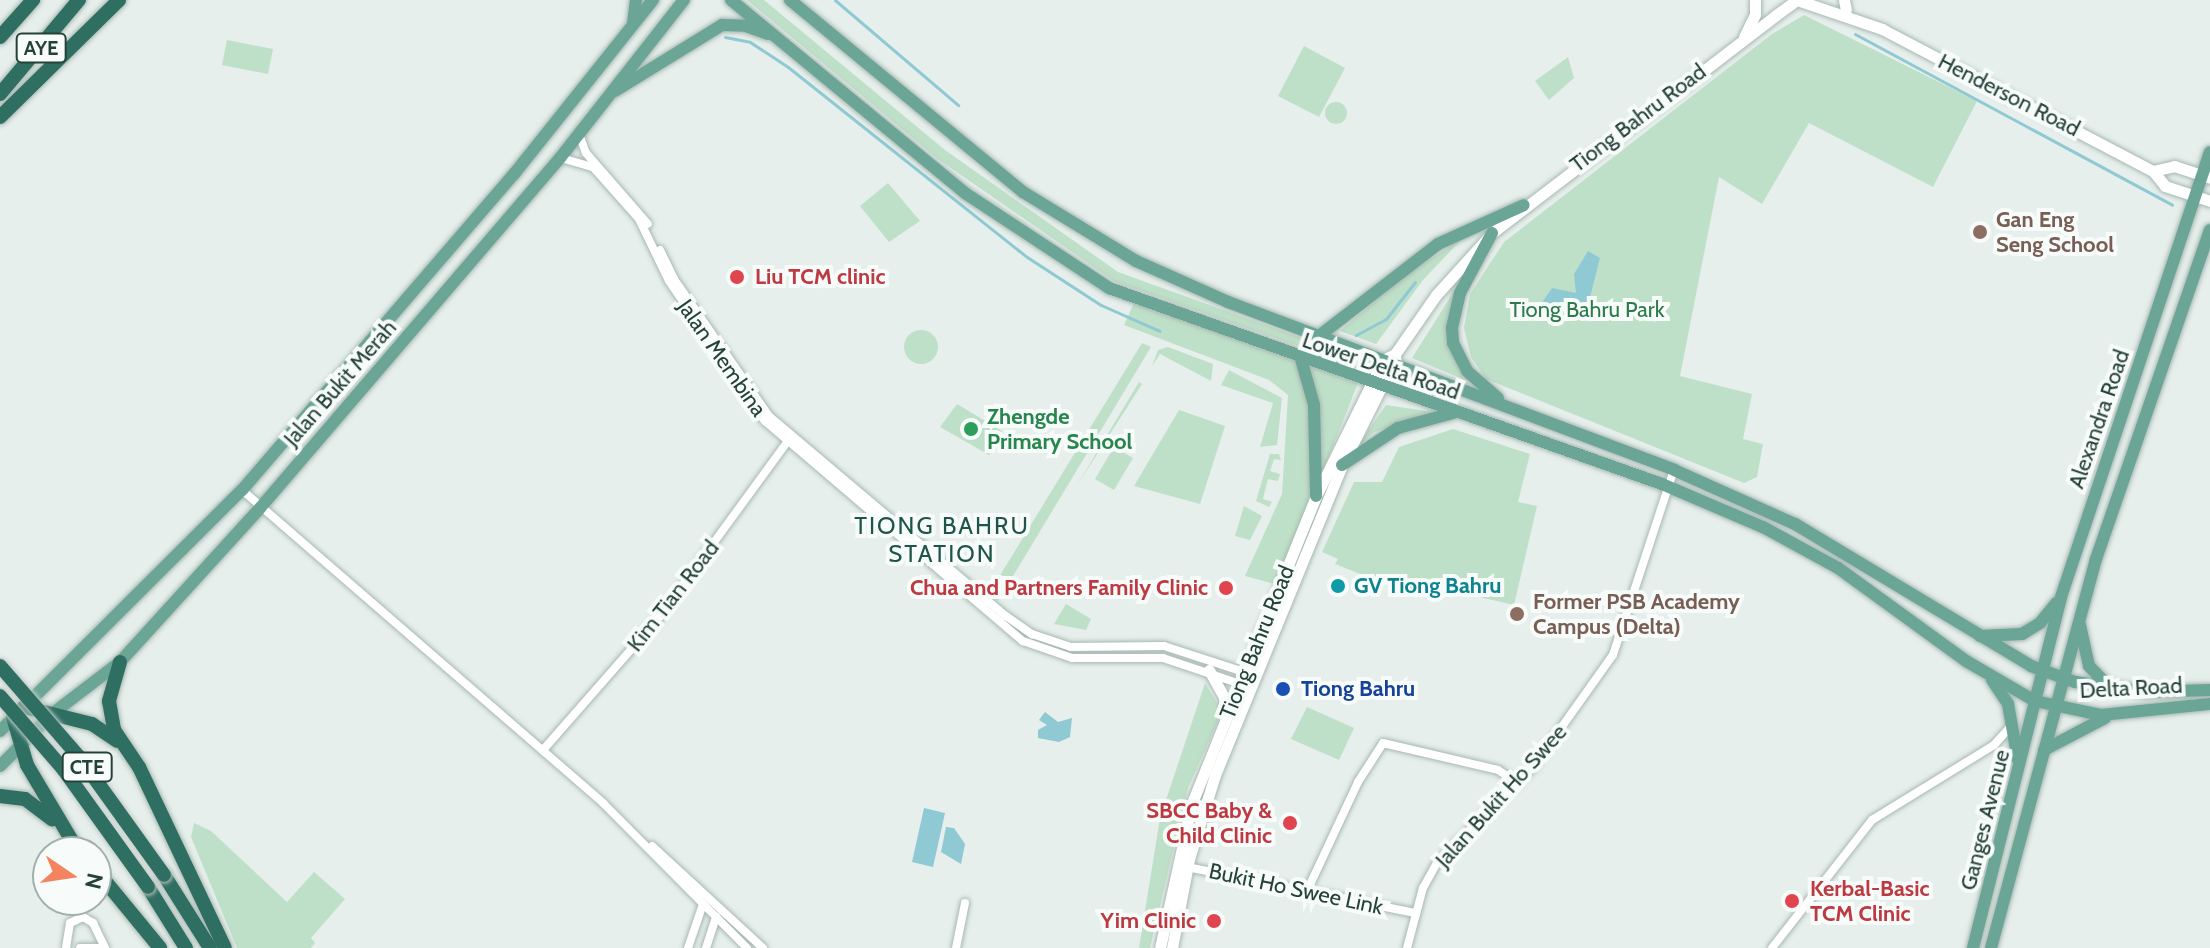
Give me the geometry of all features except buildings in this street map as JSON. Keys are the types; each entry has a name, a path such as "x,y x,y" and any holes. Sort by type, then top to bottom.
{"highway":[{"path":"0,37 33,0"},
{"name":"AYE","path":"0,94 79,0"},
{"name":"AYE","path":"0,117 119,0"},
{"path":"120,662 109,716 225,948"},
{"name":"CTE","path":"0,666 80,758 164,875 210,948"},
{"name":"CTE","path":"0,696 64,770 148,887 186,948"},
{"path":"70,836 36,782 20,743 19,712 52,714 92,724 127,749"},
{"path":"0,796 40,806 67,836"},
{"path":"112,890 160,948"}],"main road":[{"path":"632,27 636,0"},
{"name":"Jalan Bukit Merah","path":"0,731 242,490 653,0"},
{"name":"Jalan Bukit Merah","path":"0,766 52,714 120,662 260,508 560,158 684,0"},
{"name":"Lower Delta Road","path":"731,0 965,193 1109,288 1301,359 1669,487 1788,538 1894,605 1991,677 2035,701 2054,707"},
{"name":"Lower Delta Road","path":"790,0 802,5 987,163 1075,227 1228,302 1391,360 1674,470 1795,524 1867,564 1973,635 2062,678"},
{"path":"1742,41 1755,14 1755,0"},
{"name":"Tiong Bahru Road","path":"1160,948 1181,866 1316,496 1391,360 1436,295 1492,233 1524,205 1797,0"},
{"name":"Henderson Road","path":"1797,0 1863,21 2153,171 2165,186 2210,201"},
{"name":"Henderson Road","path":"1819,0 1845,5 1863,21"},
{"path":"610,94 722,25 746,26 778,39"},
{"name":"Alexandra Road","path":"2035,701 2061,597 2195,197 2206,177 2210,152"},
{"name":"Henderson Road","path":"2153,171 2174,166 2206,177"},
{"path":"1319,336 1438,244 1524,205"},
{"name":"Alexandra Road","path":"2054,707 2079,614 2210,230"},
{"path":"1492,233 1454,308 1453,343 1467,371 1510,407"},
{"path":"1301,359 1314,405 1316,496"},
{"name":"Tiong Bahru Road","path":"1172,948 1192,803 1375,385"},
{"path":"1342,465 1398,428 1453,413"},
{"path":"1973,635 2022,634 2040,623 2061,597"},
{"path":"2079,614 2089,666 2109,687"},
{"path":"1209,670 1224,697 1226,721"},
{"path":"1991,677 2013,722 2019,768"},
{"name":"Delta Road","path":"2062,678 2109,687 2210,690"},
{"name":"Ganges Avenue","path":"1973,948 2035,701"},
{"name":"Delta Road","path":"2054,707 2087,714 2210,704"},
{"name":"Ganges Avenue","path":"1991,948 2054,707"},
{"path":"2041,752 2073,730 2119,713"}],"street":[{"name":"Jalan Membina","path":"578,133 586,153 644,215 674,279 733,368 769,416 791,438"},
{"name":"Jalan Membina","path":"560,158 572,157 593,167 639,219 696,324 750,402 1003,620 1023,641 1054,654 1145,655 1248,680"},
{"name":"Kim Tian Road","path":"543,750 661,615 791,438"},
{"name":"Jalan Bukit Ho Swee","path":"1407,948 1416,913 1437,863 1518,783 1584,701 1619,645 1674,470"},
{"path":"242,490 650,845 661,850 705,901 715,919 747,948"},
{"name":"Jalan Membina","path":"1003,620 1071,647 1164,646 1248,680"},
{"path":"1772,948 1859,832 1912,793 1994,745 2013,722"},
{"path":"1307,891 1358,782 1383,743 1498,770 1518,783"},
{"name":"Bukit Ho Swee Link","path":"1181,866 1416,913"},
{"path":"705,901 720,909 763,948"},
{"path":"688,948 705,901"},
{"path":"956,948 965,903"},
{"path":"707,944 720,909"},
{"path":"66,948 70,923 79,918 90,920 104,948"},
{"path":"84,946 96,932"},
{"path":"68,935 84,946 104,948"},
{"path":"707,944 731,935"}],"green space":[{"path":"747,0 764,0 945,150 1118,272 1329,348 1327,356 1114,281 938,159"},
{"name":"Tiong Bahru Park","path":"1804,15 1977,101 1933,187 1809,123 1762,204 1719,177 1680,376 1752,394 1743,439 1763,444 1757,477 1744,483 1486,379 1471,357 1464,328 1470,294 1504,242 1772,34"},
{"path":"227,40 273,49 268,74 222,65"},
{"path":"1304,46 1345,68 1319,117 1278,96"},
{"path":"1568,57 1574,78 1549,100 1535,81"},
{"path":"1332,102 1340,102 1347,113 1340,124 1332,124 1325,117 1325,109"},
{"path":"888,183 920,221 889,242 860,206"},
{"path":"1462,239 1423,280 1376,344 1340,331 1411,271"},
{"path":"1473,261 1458,293 1455,357 1470,382 1412,358"},
{"path":"1134,303 1358,383 1278,585 1245,576 1282,494 1288,395 1269,380 1124,325"},
{"path":"921,330 933,335 938,347 933,359 921,364 909,359 904,347 909,335"},
{"path":"1142,343 1151,347 998,601 988,595"},
{"path":"1168,347 1213,364 1211,381 1160,354 1152,366 1158,350"},
{"path":"1229,370 1282,398 1277,445 1260,447 1273,403 1221,385"},
{"path":"1139,382 1142,384 1076,487"},
{"name":"Zhengde Primary School","path":"957,404 1002,431 989,455 940,427"},
{"path":"1386,405 1433,412 1374,432 1356,448"},
{"path":"1179,410 1225,426 1200,504 1134,486"},
{"path":"1453,429 1530,454 1518,502 1537,506 1514,605 1422,584 1419,593 1398,589 1335,564 1338,559 1322,552 1354,482 1382,482 1399,447"},
{"path":"1114,447 1133,458 1114,490 1095,479"},
{"path":"1270,454 1279,454 1281,460 1274,459 1270,471 1280,474 1278,481 1268,479 1263,499 1272,502 1269,507 1256,501"},
{"path":"1244,506 1262,516 1250,540 1235,536"},
{"path":"1066,604 1091,619 1086,630 1054,624"},
{"path":"1205,683 1219,706 1218,721 1188,788 1150,948 1139,948 1160,818"},
{"path":"1307,707 1354,728 1339,760 1291,739"},
{"path":"194,823 211,831 287,902 314,872 345,899 311,938 315,943 311,948 237,948 191,837"}],"water":[{"path":"1588,251 1600,258 1587,309 1549,318 1543,301 1552,288 1576,293 1574,274"},
{"path":"1045,712 1058,722 1072,718 1070,737 1059,742 1038,738 1038,730 1047,725 1039,720"},
{"path":"924,808 945,813 933,867 912,862"},
{"path":"946,827 954,828 965,844 961,864 941,852"}],"waterway":[{"path":"835,0 958,105"},
{"path":"1855,34 2172,205"},
{"path":"725,37 750,42 788,67 1027,257 1101,305 1160,331"},
{"path":"1356,335 1386,319 1415,282"}],"place":[{"name":"Gan Eng Seng School","path":"1980,232"},
{"name":"Liu TCM clinic","path":"737,277"},
{"name":"Zhengde Primary School","path":"971,429"},
{"name":"GV Tiong Bahru","path":"1338,586"},
{"name":"Chua and Partners Family Clinic","path":"1226,588"},
{"name":"Former PSB Academy Campus (Delta)","path":"1517,614"},
{"name":"Tiong Bahru","path":"1283,689"},
{"name":"SBCC Baby & Child Clinic","path":"1290,823"},
{"name":"Kerbal-Basic TCM Clinic","path":"1792,901"},
{"name":"Yim Clinic","path":"1214,921"}],"district":[{"name":"TIONG BAHRU STATION","path":"942,540"}]}
